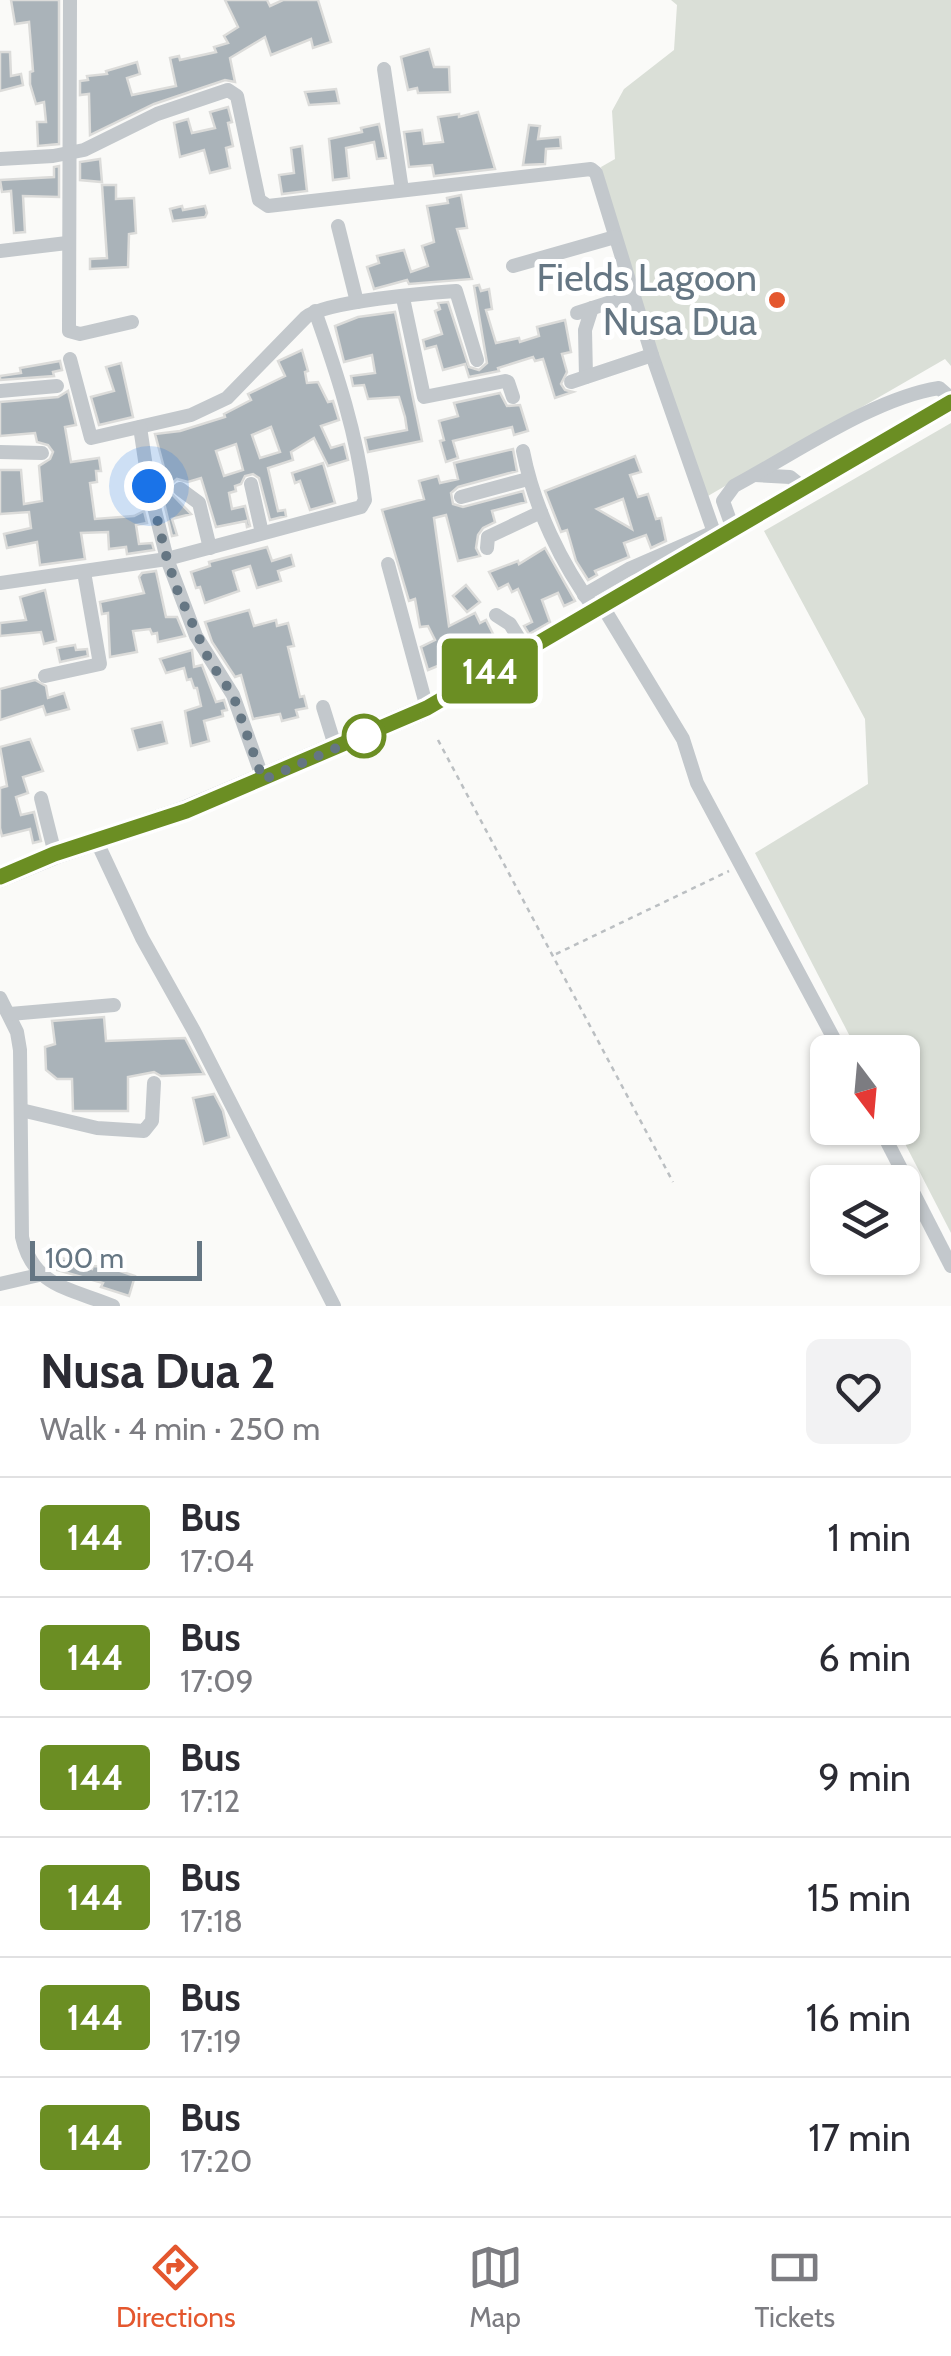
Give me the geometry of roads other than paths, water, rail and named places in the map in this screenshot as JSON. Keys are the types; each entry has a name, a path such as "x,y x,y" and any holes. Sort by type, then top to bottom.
{"main road":[{"path":"5,872 186,811 427,708 595,604 716,536 734,532 951,400"}],"street":[{"path":"70,0 68,331 80,334 132,322"},
{"path":"384,69 402,190"},
{"path":"0,160 69,154 157,114 228,90 237,96 262,204 281,206 591,169 596,174 652,354 716,536"},
{"path":"338,226 356,302"},
{"path":"513,266 615,237"},
{"path":"0,251 67,244"},
{"path":"70,359 91,438 192,415 227,398 315,311 356,302 458,291 477,360"},
{"path":"577,313 633,295"},
{"path":"403,298 424,397 507,381 513,398"},
{"path":"592,308 578,380 652,354"},
{"path":"0,582 167,559 361,508 366,500 357,442 315,311"},
{"path":"0,392 56,386"},
{"path":"734,532 723,501 734,486 890,402 940,388 951,400"},
{"path":"140,428 167,559 196,636 233,695 263,780"},
{"path":"523,450 528,479 541,512 683,740 696,783 831,1035"},
{"path":"0,452 42,453"},
{"path":"754,475 790,478 805,490"},
{"path":"461,497 528,479"},
{"path":"251,484 262,532"},
{"path":"180,489 199,503 210,548"},
{"path":"488,548 488,537 541,512"},
{"path":"388,564 427,708"},
{"path":"45,676 100,664 84,572"},
{"path":"496,615 510,624 526,650"},
{"path":"323,707 336,748"},
{"path":"41,798 54,854"},
{"path":"96,840 142,938 194,1031 334,1306"},
{"path":"0,998 10,1014 20,1050 22,1237 29,1262 39,1274 113,1306"},
{"path":"10,1014 114,1005"},
{"path":"21,1110 97,1128 144,1131 152,1122 154,1083"},
{"path":"889,1145 951,1266"},
{"path":"0,1284 39,1274"}],"place":[{"name":"Fields Lagoon Nusa Dua","path":"777,300"}]}
